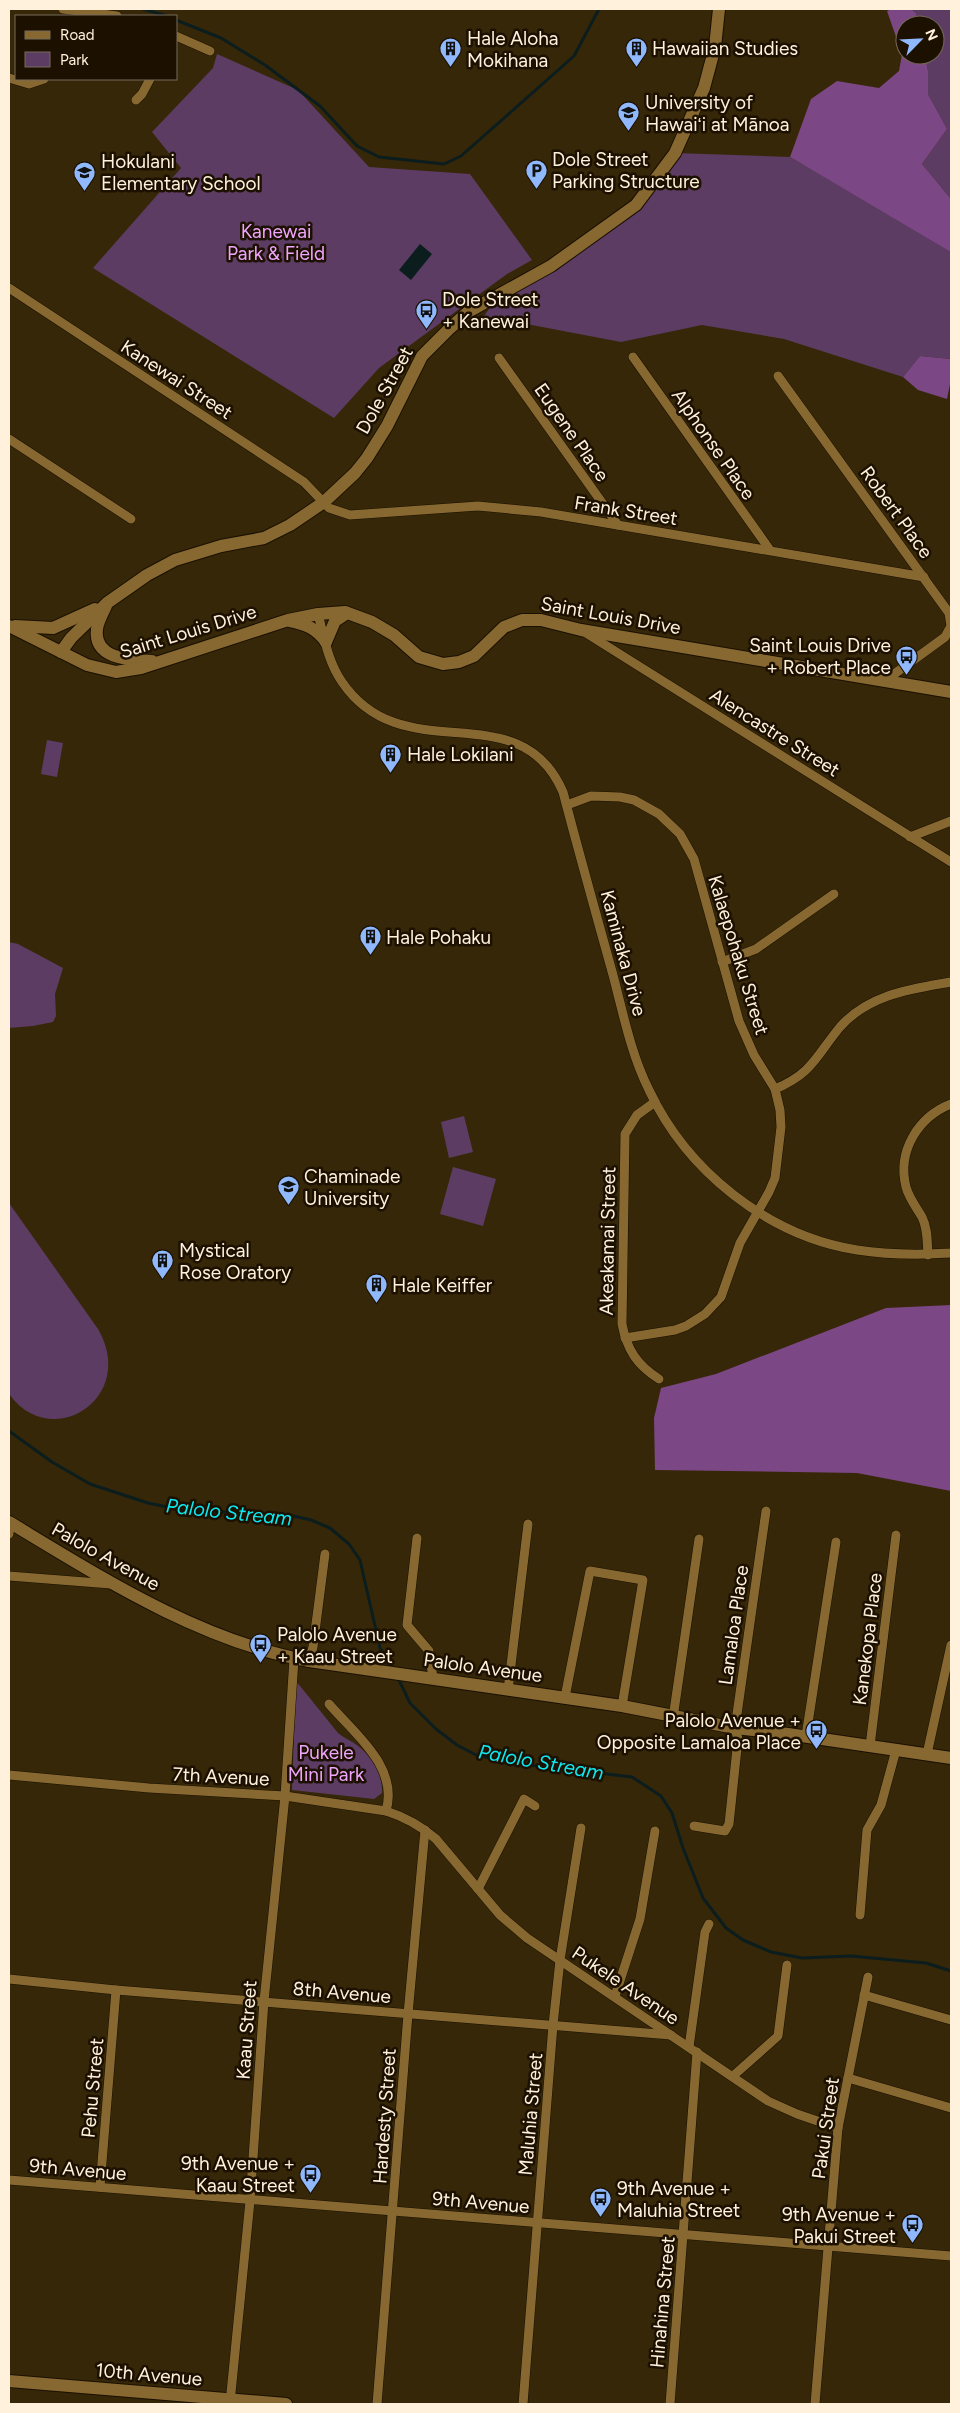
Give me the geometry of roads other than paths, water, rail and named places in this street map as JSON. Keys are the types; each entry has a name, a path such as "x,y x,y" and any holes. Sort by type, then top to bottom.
{"street":[{"path":"63,9 72,13 102,15"},
{"name":"Dole Street","path":"61,652 71,638 107,603 147,575 175,560 222,546 264,538 290,526 324,502 355,473 367,458 387,426 422,356 449,329 468,312 551,266 636,205 675,153 704,88 715,47 719,9"},
{"path":"178,37 210,51"},
{"path":"16,80 29,84 41,80"},
{"path":"136,100 142,94 149,80"},
{"name":"Kanewai Street","path":"9,288 304,482 324,502"},
{"name":"Alphonse Place","path":"633,357 770,550"},
{"name":"Eugene Place","path":"499,358 618,525"},
{"name":"Robert Place","path":"778,376 949,614 950,629 942,639 886,680"},
{"path":"9,439 131,519"},
{"name":"Frank Street","path":"324,502 329,508 350,515 478,506 541,512 924,577"},
{"path":"9,626 53,628 107,603"},
{"path":"107,603 97,628 98,638 103,648 117,658 160,662"},
{"path":"326,642 335,622 347,613"},
{"name":"Saint Louis Drive","path":"9,626 87,665 108,671 128,671 288,620 318,614 347,613 383,628 419,658 443,664 459,662 474,656 504,627 522,620 541,620 581,630 951,692"},
{"name":"Kaminaka Drive","path":"318,614 334,667 341,680 350,692 373,712 386,720 414,729 496,736 521,744 542,759 551,769 558,780 567,805 633,1050 655,1102 695,1158 724,1188 758,1212 788,1228 821,1241 855,1250 890,1255 951,1253"},
{"path":"288,620 308,625 321,635 326,642"},
{"name":"Alencastre Street","path":"581,630 951,862"},
{"name":"Kalaepohaku Street","path":"567,805 592,796 620,797 647,806 670,823 680,834 694,859 722,962 746,1038 775,1089 780,1110 781,1127 775,1178 740,1243 721,1297 705,1314 675,1330 625,1338"},
{"path":"910,837 951,821"},
{"path":"722,962 756,950 834,894"},
{"path":"775,1089 791,1082 809,1069 841,1026 870,1004 905,990 951,982"},
{"name":"Akeakamai Street","path":"655,1102 637,1115 625,1134 622,1324 632,1355 644,1369 659,1379"},
{"path":"928,1255 927,1233 906,1187 905,1158 911,1139 922,1123 937,1111 951,1104"},
{"name":"Lamaloa Place","path":"694,1826 725,1831 729,1824 738,1739 735,1728 766,1511"},
{"path":"508,1690 528,1524"},
{"name":"Palolo Avenue","path":"9,1526 116,1584 226,1639 294,1658 622,1706 673,1718 735,1728 806,1736 951,1758"},
{"name":"Kanekopa Place","path":"870,1746 896,1535"},
{"path":"417,1538 408,1625 429,1651 433,1678"},
{"path":"673,1718 700,1539"},
{"path":"806,1736 836,1542"},
{"path":"309,1661 313,1647 325,1554"},
{"path":"565,1697 590,1571 642,1580 622,1706"},
{"path":"9,1576 116,1584"},
{"path":"927,1754 951,1645"},
{"name":"Kaau Street","path":"230,2402 250,2201 264,2001 285,1796 294,1658"},
{"path":"329,1704 374,1755 386,1774 389,1792 386,1811"},
{"path":"860,1915 867,1830 881,1805 896,1750"},
{"name":"7th Avenue","path":"9,1775 149,1788 285,1796 386,1811 406,1818 426,1830"},
{"path":"478,1890 524,1799 535,1806"},
{"name":"Maluhia Street","path":"523,2404 553,2025 560,1960 581,1828"},
{"name":"Pukele Avenue","path":"426,1830 446,1849 478,1890 512,1927 782,2108 838,2128"},
{"name":"Hardesty Street","path":"377,2404 408,2014 426,1830"},
{"path":"614,1996 640,1919 655,1831"},
{"name":"Hinahina Street","path":"670,2404 684,2234 693,2050 704,1939 709,1924"},
{"path":"733,2076 778,2036 787,1965"},
{"name":"Pakui Street","path":"815,2404 838,2128 868,1977"},
{"name":"8th Avenue","path":"9,1979 116,1990 672,2035"},
{"name":"Pehu Street","path":"100,2187 116,1990"},
{"path":"864,1995 951,2020"},
{"path":"848,2078 951,2108"},
{"name":"9th Avenue","path":"9,2180 250,2201 951,2256"},
{"name":"10th Avenue","path":"9,2381 230,2402 286,2404"}],"waterway":[{"path":"143,9 164,15"},
{"path":"178,21 221,38 265,65 320,106 357,146 379,157 444,164 461,156 574,56 599,9"},
{"name":"Palolo Stream","path":"9,1431 52,1462 90,1484 148,1503 182,1510 289,1515 311,1520 330,1528 349,1544 360,1560 380,1648 394,1670"},
{"name":"Palolo Stream","path":"398,1678 410,1703 436,1729 457,1745 476,1755 512,1763 632,1777 661,1796 672,1813 683,1848 703,1898 726,1928 743,1940 771,1952 802,1958 851,1956 926,1963 951,1971"}],"place":[{"name":"Hawaiian Studies","path":"636,67"},
{"name":"Hale Aloha Mokihana","path":"451,68"},
{"name":"University of Hawaiʻi at Mānoa","path":"629,132"},
{"name":"Dole Street Parking Structure","path":"536,189"},
{"name":"Hokulani Elementary School","path":"85,191"},
{"name":"Dole Street + Kanewai","path":"426,329"},
{"name":"Saint Louis Drive + Robert Place","path":"907,675"},
{"name":"Hale Lokilani","path":"391,773"},
{"name":"Hale Pohaku","path":"370,956"},
{"name":"Chaminade University","path":"288,1206"},
{"name":"Mystical Rose Oratory","path":"163,1280"},
{"name":"Hale Keiffer","path":"376,1304"},
{"name":"Palolo Avenue + Kaau Street","path":"261,1664"},
{"name":"Palolo Avenue + Opposite Lamaloa Place","path":"817,1750"},
{"name":"9th Avenue + Kaau Street","path":"311,2193"},
{"name":"9th Avenue + Maluhia Street","path":"601,2218"},
{"name":"9th Avenue + Pakui Street","path":"912,2244"}],"park label":[{"name":"Kanewai Park & Field","path":"276,242"},
{"name":"Pukele Mini Park","path":"326,1763"}]}
